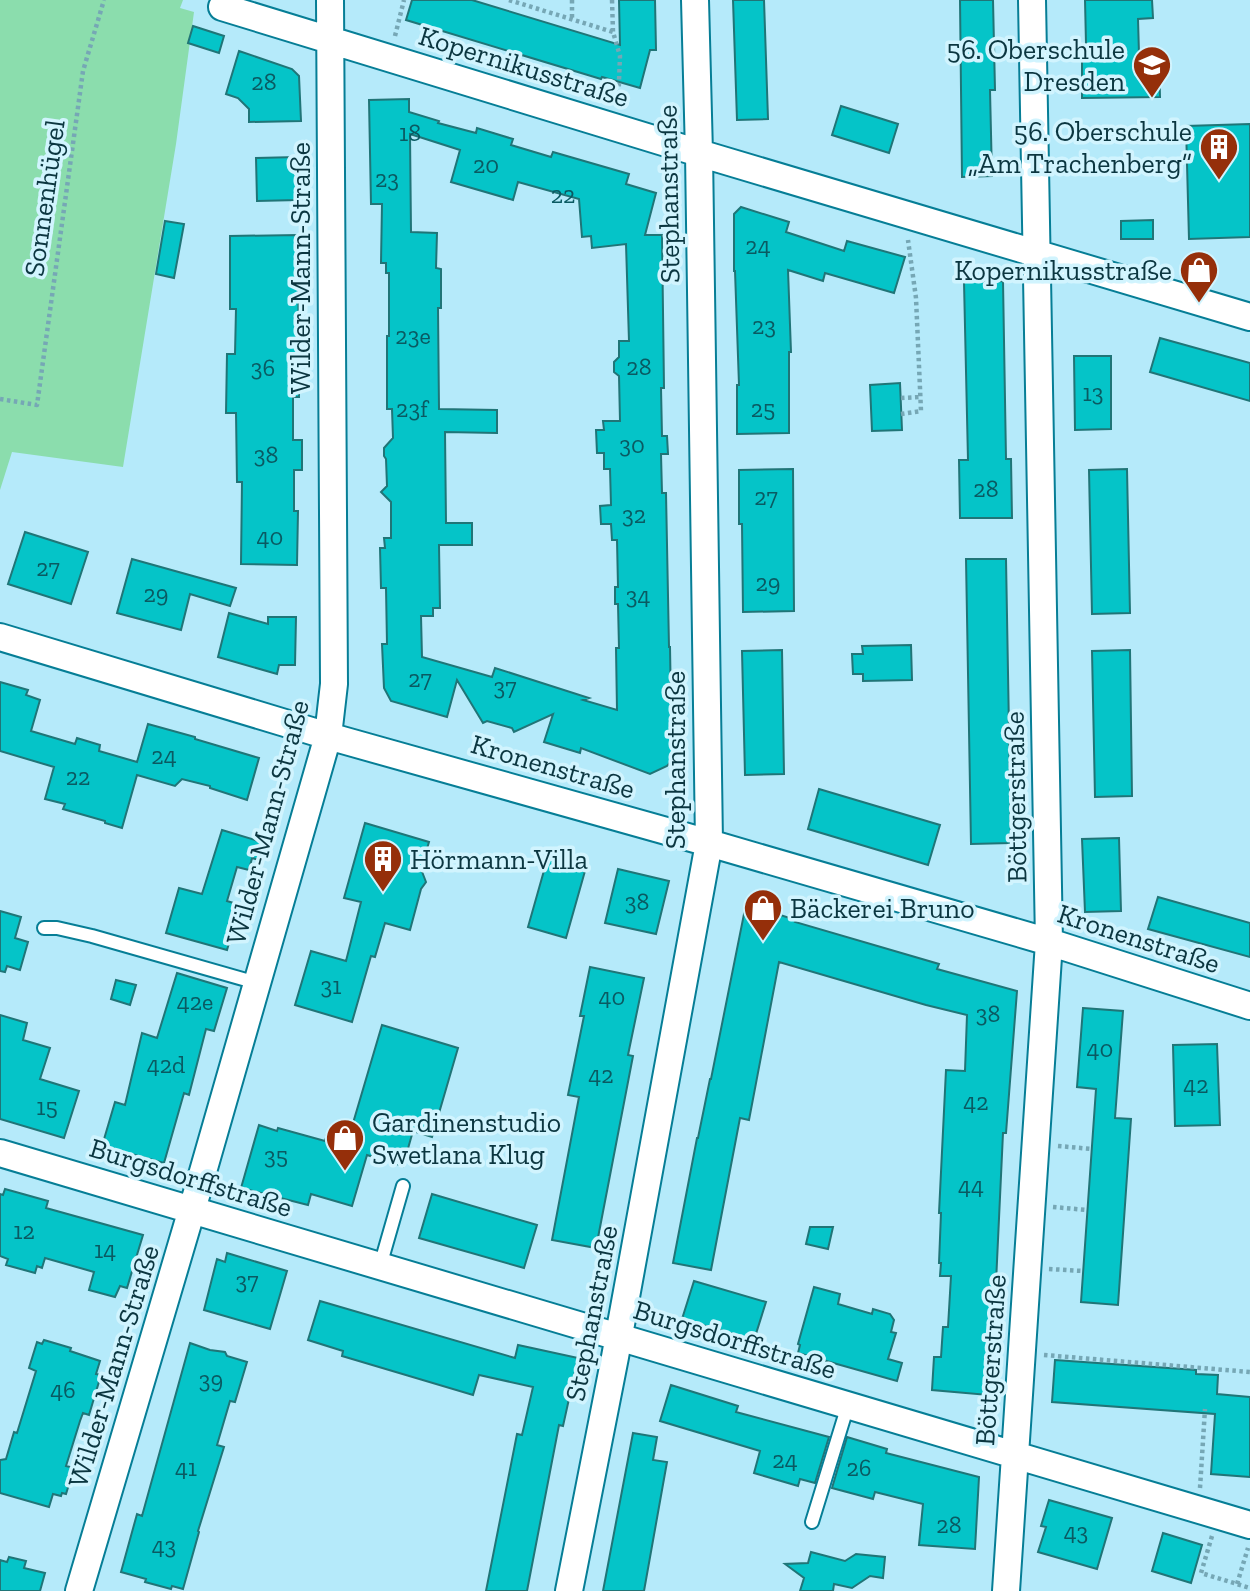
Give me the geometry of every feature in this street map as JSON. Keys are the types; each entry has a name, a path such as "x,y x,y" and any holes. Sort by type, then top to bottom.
{"street":[{"name":"Wilder-Mann-Straße","path":"79,1591 328,736 334,684 330,0"},
{"name":"Stephanstraße","path":"569,1591 619,1337 709,843 695,0"},
{"name":"Böttgerstraße","path":"1006,1591 1049,942 1032,0"},
{"name":"Kopernikusstraße","path":"222,7 1250,317"},
{"name":"Kronenstraße","path":"0,637 328,736 1049,942 1250,1006"},
{"name":"Burgsdorffstraße","path":"1,1155 1250,1525"}],"lane":[{"path":"44,928 92,936 257,984"},
{"path":"380,1266 403,1186"},
{"path":"812,1522 848,1405"}],"path":[{"name":"Sonnenhügel","path":"0,399 37,405 83,71 104,0"},
{"path":"391,58 404,0"},
{"path":"509,0 612,32"},
{"path":"572,0 572,20"},
{"path":"612,0 612,32 620,55 617,128"},
{"path":"901,414 921,411 916,298 908,246 911,215"},
{"path":"901,398 920,397"},
{"path":"1063,1147 1092,1149"},
{"path":"1060,1208 1087,1210"},
{"path":"1057,1269 1083,1271"},
{"path":"1022,1353 1090,1361 1250,1372"},
{"path":"1205,1409 1208,1512 1201,1573 1250,1588"},
{"path":"1237,1584 1250,1541"}],"green space":[{"path":"0,0 183,0 180,8 194,12 176,144 123,467 12,452 0,490"}],"building":[{"path":"412,0 472,0 620,45 619,0 655,0 656,50 650,50 640,88 602,77 601,79 406,20"},
{"path":"733,0 764,0 768,119 737,120"},
{"path":"960,0 993,0 995,90 990,90 992,176 962,177"},
{"path":"1085,0 1152,0 1153,18 1138,19 1139,54 1159,54 1160,97 1082,98 1082,55 1083,44 1086,44"},
{"path":"193,26 224,36 219,53 188,43"},
{"path":"239,51 292,69 299,76 301,121 249,122 249,109 238,98 226,94"},
{"path":"409,99 409,112 476,133 477,128 513,139 511,145 551,157 553,152 629,174 626,184 656,193 645,235 662,235 662,436 667,436 668,454 661,454 662,493 666,493 669,647 675,757 667,766 650,774 581,748 580,753 544,742 553,714 514,732 512,728 487,721 483,723 457,680 447,717 391,701 384,688 382,644 387,644 386,588 381,588 380,548 385,548 384,538 391,538 391,502 381,492 387,486 384,448 393,438 392,409 387,409 389,273 386,273 386,263 381,263 382,204 371,204 369,100","holes":["410,134 460,150 451,182 513,200 518,182 579,199 582,237 591,236 592,248 626,244 629,341 619,341 619,357 614,362 614,372 619,376 620,421 603,421 604,430 596,430 597,453 604,453 604,469 610,469 611,505 600,506 601,524 611,524 612,540 617,540 617,710 583,700 589,698 495,668 492,677 422,657 421,616 433,616 433,608 440,608 439,545 472,545 472,523 446,523 445,432 497,433 497,410 439,409 438,308 441,308 441,269 436,268 437,233 411,232"]},
{"path":"841,106 898,124 889,153 832,135"},
{"name":"56. Oberschule „Am Trachenberg“","path":"1250,124 1250,237 1189,239 1186,126"},
{"path":"297,157 298,200 257,201 256,158"},
{"path":"741,207 789,222 786,232 844,251 847,241 905,257 894,293 825,273 823,281 788,270 791,352 789,433 737,434 739,385 734,214"},
{"path":"1153,220 1153,239 1121,239 1121,221"},
{"path":"165,221 184,224 174,278 156,274"},
{"path":"298,235 299,397 293,397 293,440 302,440 302,470 294,470 294,511 298,511 297,565 241,564 242,482 237,482 236,413 226,413 227,354 235,354 236,309 230,309 230,236"},
{"path":"1003,281 1006,459 1011,459 1012,518 960,518 959,460 968,460 964,282"},
{"path":"1160,338 1250,363 1250,401 1150,372"},
{"path":"1074,356 1111,356 1111,429 1075,430"},
{"path":"900,383 902,430 872,431 870,385"},
{"path":"793,469 794,611 743,612 739,470"},
{"path":"1127,469 1130,613 1092,614 1089,470"},
{"path":"25,532 88,552 71,604 8,584"},
{"path":"132,559 236,588 230,606 190,594 181,630 117,613"},
{"path":"966,559 1006,559 1011,843 971,844"},
{"path":"229,613 268,624 268,617 296,617 295,665 279,665 277,674 218,657"},
{"path":"911,645 912,680 863,681 863,674 853,674 852,654 863,654 862,646"},
{"path":"782,650 784,774 745,775 742,651"},
{"path":"1130,650 1132,796 1095,797 1092,651"},
{"path":"0,682 28,690 26,695 40,700 31,731 75,744 77,738 100,745 99,751 137,762 148,724 259,758 247,800 182,779 175,786 137,775 122,828 63,809 65,804 45,799 54,767 0,751"},
{"path":"819,789 940,825 928,865 808,829"},
{"name":"Hörmann-Villa","path":"365,823 429,842 421,869 426,882 421,889 410,930 385,923 375,957 371,956 352,1022 295,1005 311,951 346,961 361,902 344,898"},
{"path":"222,830 265,843 259,860 252,858 249,870 237,867 227,901 240,905 227,950 166,933 179,888 202,894"},
{"path":"1119,838 1121,911 1085,912 1082,839"},
{"path":"549,853 587,864 566,938 528,927"},
{"path":"618,869 669,881 656,934 605,923"},
{"path":"1158,897 1250,923 1250,957 1148,929"},
{"path":"746,904 796,920 795,922 939,964 937,969 1017,991 1006,1133 1003,1133 988,1395 932,1390 934,1357 941,1357 943,1327 948,1327 951,1276 940,1276 939,1263 946,1070 965,1071 967,1015 779,962 749,1120 740,1118 711,1270 673,1263"},
{"path":"0,911 21,917 15,938 28,942 20,970 7,966 5,972 0,971"},
{"path":"590,967 644,978 628,1055 633,1056 596,1248 552,1240 579,1097 568,1095 584,1016 580,1016"},
{"path":"177,973 227,988 214,1031 206,1029 189,1095 184,1093 164,1163 102,1146 115,1102 125,1105 142,1033 157,1038"},
{"path":"116,980 136,985 130,1005 111,999"},
{"path":"1083,1008 1123,1011 1115,1118 1131,1119 1118,1305 1081,1302 1096,1089 1077,1087"},
{"path":"0,1015 27,1023 23,1040 50,1048 40,1079 79,1091 64,1138 0,1119"},
{"path":"382,1025 458,1048 432,1137 413,1131 403,1166 367,1155 352,1206 311,1194 308,1205 241,1188 259,1125 325,1141 327,1134 348,1140"},
{"path":"1217,1044 1220,1125 1175,1126 1173,1045"},
{"path":"5,1189 48,1201 46,1208 143,1235 127,1288 120,1286 115,1297 89,1290 94,1272 45,1258 42,1268 37,1266 35,1273 6,1265 8,1259 0,1256 0,1194 3,1195"},
{"path":"432,1194 537,1225 524,1268 419,1238"},
{"path":"810,1227 833,1227 828,1249 806,1244"},
{"path":"227,1253 287,1271 270,1329 204,1310 217,1259 225,1262"},
{"path":"694,1281 766,1302 754,1340 682,1319"},
{"path":"814,1287 840,1294 838,1304 872,1314 873,1309 890,1314 894,1320 891,1332 896,1333 888,1359 902,1363 897,1381 798,1353 798,1344"},
{"path":"320,1301 515,1358 518,1345 578,1358 563,1426 559,1425 527,1591 486,1591 517,1434 522,1435 533,1387 479,1375 473,1395 342,1356 343,1351 308,1340"},
{"path":"44,1340 100,1361 96,1374 101,1375 89,1415 83,1413 66,1466 74,1468 66,1494 53,1494 49,1507 0,1493 0,1460 6,1459 14,1432 17,1433 36,1371 29,1368 37,1342 42,1344"},
{"path":"190,1343 225,1352 227,1356 247,1362 235,1402 230,1401 217,1445 224,1447 183,1589 172,1586 171,1589 121,1572 137,1514 142,1516"},
{"path":"1055,1360 1196,1370 1196,1374 1218,1375 1217,1394 1250,1397 1250,1477 1211,1474 1215,1414 1052,1402"},
{"path":"671,1385 738,1406 736,1412 829,1437 815,1483 800,1479 798,1486 754,1473 760,1451 660,1421"},
{"path":"633,1433 657,1437 653,1460 667,1462 644,1591 603,1591"},
{"path":"847,1437 887,1449 886,1453 979,1477 975,1549 919,1545 923,1504 875,1492 873,1499 832,1488"},
{"path":"1049,1500 1112,1518 1097,1569 1038,1552 1046,1527 1041,1526"},
{"path":"1163,1533 1202,1545 1191,1583 1152,1571"},
{"path":"811,1552 845,1561 856,1554 885,1557 883,1578 870,1576 852,1588 834,1584 833,1591 800,1591 804,1578 785,1564 808,1563"},
{"path":"9,1557 26,1561 24,1568 45,1573 40,1591 0,1591 0,1560 7,1562"}],"place":[{"name":"56. Oberschule Dresden","path":"1152,99"},
{"name":"56. Oberschule „Am Trachenberg“","path":"1219,181"},
{"name":"Kopernikusstraße","path":"1199,304"},
{"name":"Hörmann-Villa","path":"383,893"},
{"name":"Bäckerei Bruno","path":"763,942"},
{"name":"Gardinenstudio Swetlana Klug","path":"345,1172"}]}
